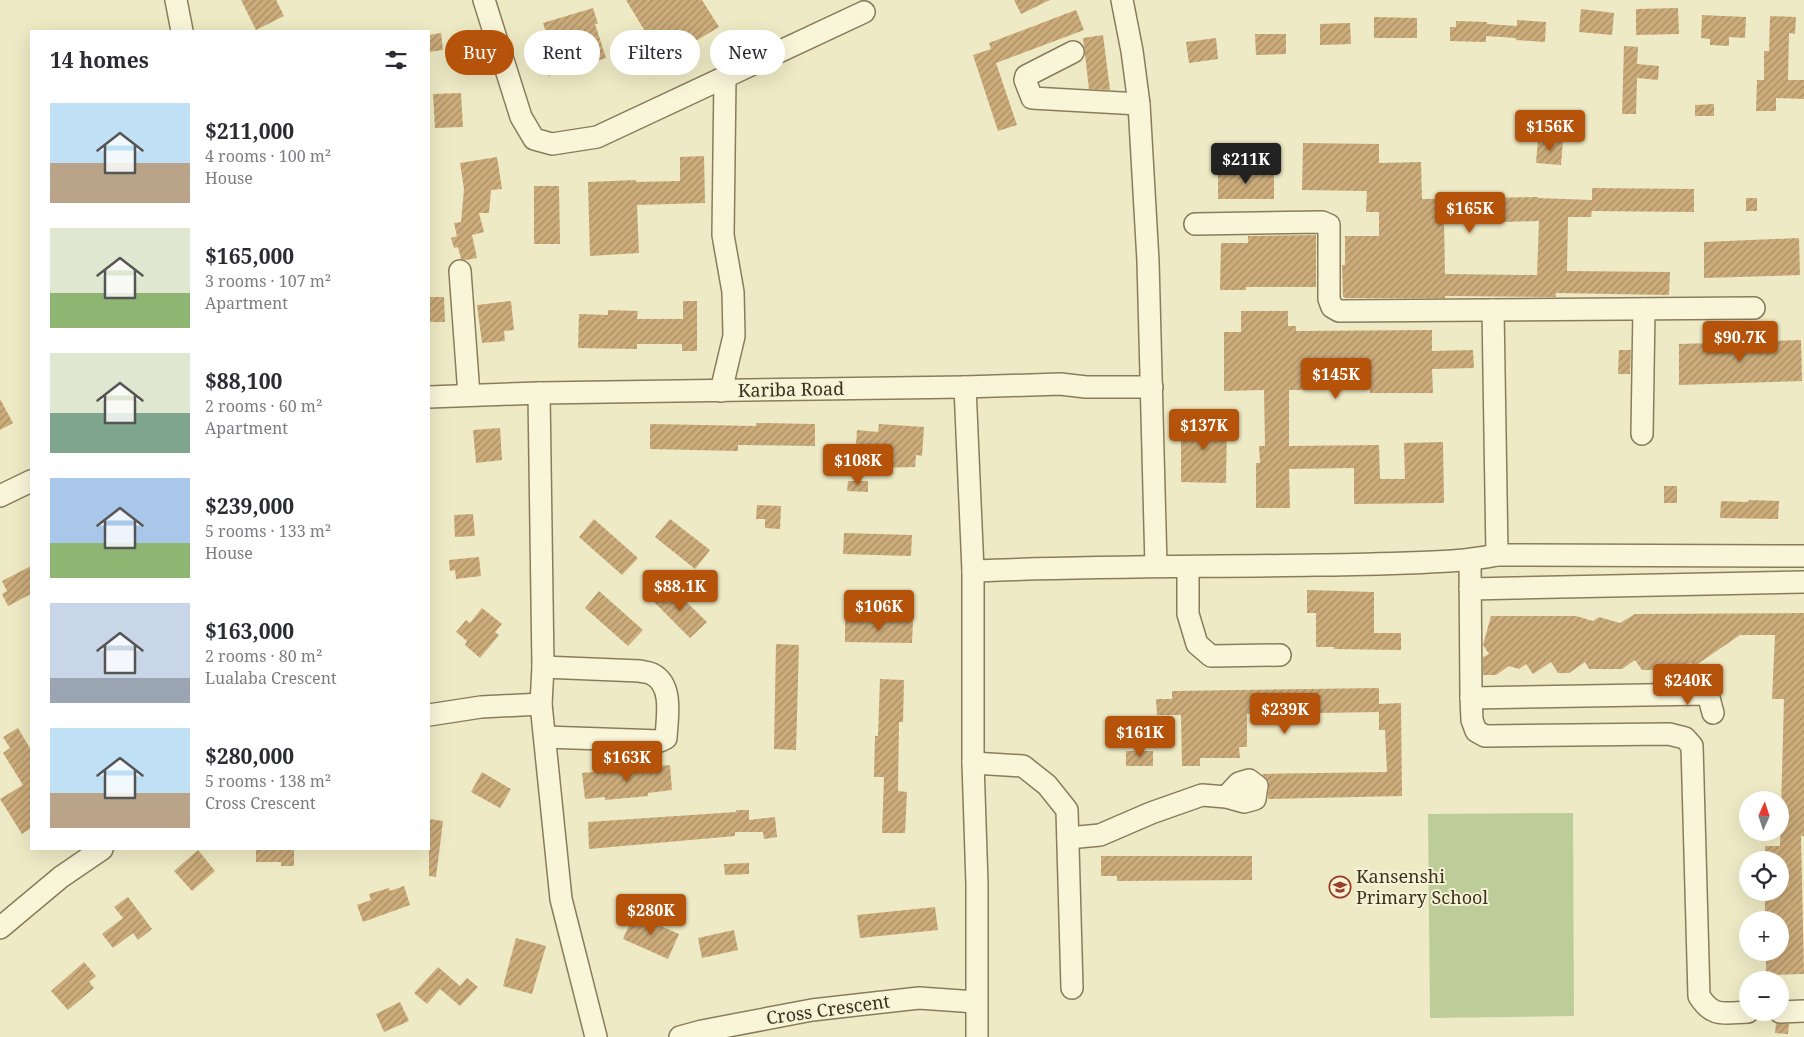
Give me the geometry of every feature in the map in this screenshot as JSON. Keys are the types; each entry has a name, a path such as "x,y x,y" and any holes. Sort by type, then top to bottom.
{"street":[{"path":"176,0 182,30"},
{"path":"484,0 521,117 534,139 552,144 596,137 864,12"},
{"path":"1122,0 1132,51 1139,104 1148,261 1156,566"},
{"path":"1073,52 1026,76 1025,80 1032,98 1139,104"},
{"path":"721,390 734,336 733,292 723,235 725,76"},
{"path":"1195,224 1322,222 1329,225 1329,299 1332,307 1339,311 1754,308"},
{"path":"460,271 469,395"},
{"path":"1642,434 1644,309"},
{"path":"1493,310 1497,555"},
{"name":"Kariba Road","path":"430,397 539,392 964,387 1060,384 1086,387 1152,388"},
{"path":"964,387 973,571 973,763 977,884 977,1037"},
{"path":"539,392 542,704 562,899 596,1037"},
{"path":"0,496 30,481"},
{"path":"973,571 1060,567 1156,566 1188,568 1470,560 1497,555 1804,556"},
{"path":"1470,560 1471,698 1472,720 1476,731 1485,736 1669,734 1685,738 1692,746 1699,996 1707,1009 1722,1013 1739,1012"},
{"path":"1188,568 1188,614 1197,644 1211,656 1280,655"},
{"path":"1470,589 1804,582"},
{"path":"543,667 640,671 652,674 659,680 666,691 668,704 666,738 660,741 545,737"},
{"path":"1471,698 1704,694 1709,698 1713,713"},
{"path":"430,715 481,707 542,704"},
{"path":"973,763 1023,766 1047,785 1067,810 1072,988"},
{"path":"1068,838 1100,835 1151,813 1202,795 1226,797"},
{"path":"0,928 61,877 101,850"},
{"name":"Cross Crescent","path":"680,1037 812,1010 919,998 976,1002"},
{"path":"1789,1012 1804,1011"}],"green space":[{"path":"1573,813 1574,1016 1430,1018 1428,814"}],"building":[{"path":"241,0 276,0 284,16 256,30"},
{"path":"626,0 702,0 719,27 710,30 710,32 700,38 700,30 644,30"},
{"path":"1014,0 1050,0 1021,14"},
{"path":"593,8 598,24 595,24 597,30 545,30 543,23"},
{"path":"1678,8 1679,34 1636,35 1636,9"},
{"path":"1581,9 1614,13 1612,35 1579,32"},
{"path":"1076,10 1084,30 996,63 1017,125 998,131 973,55 991,49 989,43"},
{"path":"1702,15 1746,17 1745,38 1729,37 1729,46 1710,45 1710,39 1701,38"},
{"path":"1770,16 1796,17 1795,34 1789,33 1788,80 1804,80 1804,99 1776,98 1776,111 1756,111 1757,80 1764,80 1764,51 1769,51"},
{"path":"1374,17 1417,18 1417,38 1374,38"},
{"path":"1517,20 1546,22 1545,42 1486,36 1486,42 1450,41 1450,27 1456,27 1456,21 1487,22 1487,24 1517,26"},
{"path":"1350,23 1351,44 1320,45 1320,24"},
{"path":"441,33 443,50 430,52 430,35"},
{"path":"1255,34 1286,34 1286,54 1256,55"},
{"path":"1103,35 1110,90 1089,89 1083,38"},
{"path":"1216,38 1218,59 1189,63 1186,42"},
{"path":"600,39 606,58 600,60"},
{"path":"1624,46 1638,47 1637,64 1659,66 1658,80 1637,78 1636,114 1622,114"},
{"path":"461,93 463,127 435,128 433,94"},
{"path":"1714,104 1714,116 1695,116 1695,105"},
{"path":"1538,139 1563,141 1561,165 1536,163"},
{"path":"1303,143 1379,144 1379,163 1421,162 1422,199 1538,197 1592,200 1592,188 1694,189 1694,212 1592,211 1591,217 1568,217 1567,271 1670,272 1669,295 1556,293 1556,297 1445,296 1445,298 1346,298 1343,297 1342,265 1345,265 1345,236 1379,236 1379,212 1366,212 1367,191 1302,190","holes":["1504,218 1504,222 1539,221 1537,275 1445,274 1444,219"]},
{"path":"704,156 705,203 637,205 639,253 590,256 588,182 680,181 680,157"},
{"path":"497,157 502,189 491,190 489,213 479,213 484,232 472,235 477,258 461,259 458,247 454,248 451,238 457,236 454,223 461,222 464,189 460,163"},
{"path":"1218,171 1274,172 1274,199 1218,199"},
{"path":"534,186 559,186 560,244 534,244"},
{"path":"1746,198 1757,198 1757,211 1746,211"},
{"path":"1316,235 1316,287 1246,287 1246,290 1220,290 1221,243 1248,243 1248,236"},
{"path":"1799,238 1800,275 1704,278 1704,242"},
{"path":"430,297 444,297 445,322 430,322"},
{"path":"511,301 514,330 504,331 505,341 482,343 477,305"},
{"path":"683,301 697,301 697,351 682,351 682,344 637,344 637,349 578,348 579,314 608,315 608,310 638,311 637,319 683,319"},
{"path":"1241,311 1288,311 1288,326 1296,326 1296,331 1432,330 1432,351 1473,350 1474,368 1432,369 1433,393 1370,393 1370,390 1289,390 1289,446 1379,445 1380,479 1405,479 1404,443 1443,442 1444,503 1354,504 1354,468 1289,469 1290,508 1256,508 1256,463 1260,463 1259,446 1265,446 1264,390 1224,391 1224,332 1241,332"},
{"path":"1801,340 1802,381 1679,385 1679,344"},
{"path":"1619,350 1631,350 1630,374 1618,374"},
{"path":"0,399 13,423 0,430"},
{"path":"1181,419 1227,419 1226,483 1181,482"},
{"path":"756,423 815,424 815,446 738,445 738,451 650,449 650,424 756,426"},
{"path":"879,424 924,427 922,456 916,455 915,467 873,468 873,452 865,451 866,446 856,446 857,430 878,432"},
{"path":"500,428 502,460 476,463 473,430"},
{"path":"848,481 868,481 868,492 847,491"},
{"path":"1664,486 1677,486 1677,503 1664,503"},
{"path":"1749,500 1779,501 1778,519 1720,518 1721,501 1748,502"},
{"path":"757,505 781,506 780,529 765,528 765,519 756,519"},
{"path":"473,514 475,536 455,537 454,515"},
{"path":"594,519 638,558 622,575 579,537"},
{"path":"670,519 710,550 695,569 655,537"},
{"path":"844,533 912,535 911,556 843,554"},
{"path":"479,557 481,576 456,579 455,570 450,571 449,560"},
{"path":"30,567 30,595 8,606 2,594 7,591 2,581"},
{"path":"670,586 707,622 690,638 654,602"},
{"path":"1307,590 1374,592 1374,633 1401,633 1401,650 1316,647 1316,613 1307,613"},
{"path":"599,591 643,630 628,646 585,608"},
{"path":"482,608 502,624 495,632 499,635 480,658 465,645 467,641 456,632 466,620 470,623"},
{"path":"1804,613 1804,836 1801,836 1804,974 1789,974 1789,971 1766,971 1766,961 1789,961 1789,911 1765,911 1765,901 1789,901 1789,851 1765,851 1765,846 1780,846 1780,841 1789,841 1789,791 1781,791 1784,699 1772,699 1775,635 1740,635 1696,665 1690,663 1679,670 1642,670 1635,660 1622,669 1589,669 1585,662 1569,673 1558,673 1551,662 1533,674 1526,664 1519,669 1509,666 1496,675 1483,675 1483,657 1489,654 1483,645 1491,616 1576,616 1593,621 1599,617 1620,623 1635,614"},
{"path":"845,621 913,621 912,643 845,642"},
{"path":"776,644 799,645 796,750 774,749"},
{"path":"880,679 904,680 903,722 899,722 898,791 907,792 905,833 882,833 884,777 874,777 875,736 878,736"},
{"path":"1379,688 1379,704 1401,703 1402,796 1268,799 1269,782 1262,774 1387,772 1385,730 1379,730 1379,712 1247,714 1247,747 1239,747 1240,758 1200,758 1200,766 1182,766 1181,715 1157,715 1156,699 1172,699 1172,691"},
{"path":"18,728 30,748 30,829 22,834 0,799 23,785 3,753 10,748 3,737"},
{"path":"1126,751 1153,751 1153,766 1126,766"},
{"path":"670,765 672,790 648,793 648,796 605,800 605,797 585,799 582,773"},
{"path":"482,772 511,789 500,808 471,792"},
{"path":"736,810 749,810 749,820 775,817 777,837 764,839 763,832 735,832 735,836 589,849 588,822 736,812"},
{"path":"430,819 443,821 436,877 429,876"},
{"path":"198,850 215,871 192,891 174,871"},
{"path":"256,850 294,850 294,866 281,866 281,862 256,862"},
{"path":"1101,856 1252,856 1252,880 1117,881 1117,876 1101,876"},
{"path":"749,863 749,874 725,875 724,864"},
{"path":"404,886 410,905 363,922 357,905 371,900 369,894 389,888 390,891"},
{"path":"128,897 152,929 138,940 133,933 113,948 102,934 123,918 114,907"},
{"path":"935,907 938,930 860,938 857,915"},
{"path":"634,914 679,934 668,959 623,939"},
{"path":"734,930 738,950 702,958 698,938"},
{"path":"516,938 546,946 532,994 503,986"},
{"path":"84,962 96,976 89,982 94,988 68,1010 51,991"},
{"path":"438,967 460,986 467,978 478,987 460,1006 440,989 427,1004 414,993"},
{"path":"400,1002 409,1021 384,1032 376,1014"},
{"path":"1776,1023 1789,1024 1788,1034 1775,1033"}],"place":[{"name":"Kansenshi Primary School","path":"1340,887"}]}
